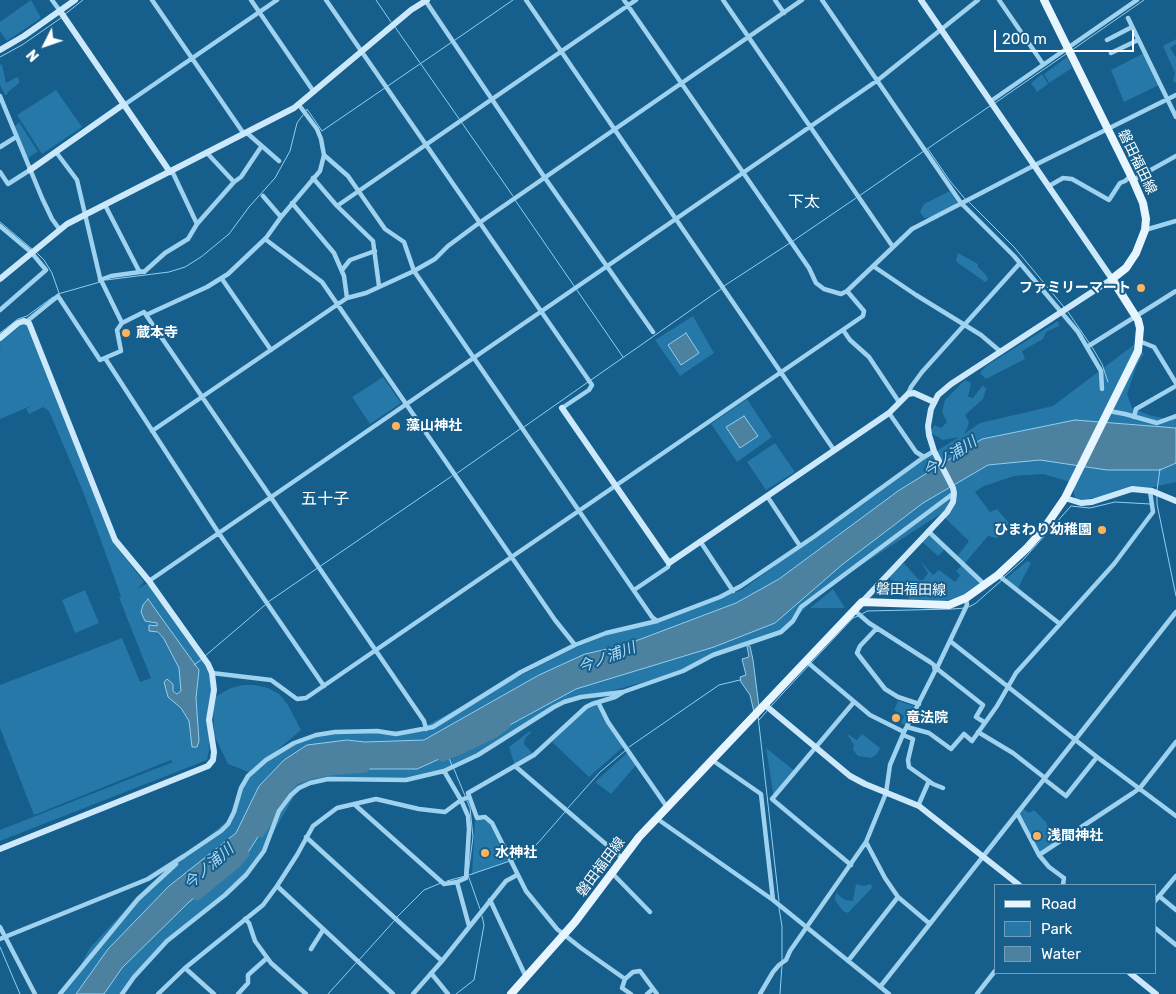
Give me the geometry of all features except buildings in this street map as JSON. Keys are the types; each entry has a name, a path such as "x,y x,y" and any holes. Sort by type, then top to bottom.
{"main road":[{"name":"磐田福田線","path":"511,994 564,935 622,858 656,818 862,602 949,605 966,598 998,575 1028,548 1065,498 1138,350 1140,328 1136,316 1112,279 1131,262 1145,230 1146,211 1132,178 1044,0"}],"street":[{"path":"52,0 171,172 197,224"},
{"path":"0,50 24,36 75,0"},
{"path":"152,0 245,133 279,161"},
{"path":"251,0 314,92"},
{"path":"0,172 8,184 276,0"},
{"path":"326,0 592,385 589,390 562,408 669,563"},
{"path":"0,279 60,230 299,105 411,10 426,0 492,100 653,332"},
{"path":"526,0 834,450"},
{"path":"624,0 809,268 819,287 842,294 912,228 1176,95"},
{"path":"337,206 636,0"},
{"path":"723,0 892,247"},
{"path":"775,0 784,12"},
{"path":"152,430 347,298 366,293 435,259 448,246 479,223 802,0"},
{"path":"822,0 961,203 1020,263 1078,332 1101,371 1102,389"},
{"path":"862,602 947,512 953,502 954,491 934,451 929,436 928,426 934,402 938,395 951,384 1112,279 921,0"},
{"path":"149,581 878,80 978,0"},
{"path":"998,0 1043,64"},
{"path":"990,100 1043,64 1068,51 1137,0"},
{"path":"1128,18 1166,100 1176,117"},
{"path":"1107,40 1132,27"},
{"path":"1111,53 1138,40"},
{"path":"0,96 30,170 52,219 60,230"},
{"path":"146,315 228,274 265,239 313,178 322,164 324,155 321,139 317,129 299,105"},
{"path":"0,147 16,137"},
{"path":"100,280 111,276 144,272 165,253 185,242 197,224 234,182 241,177 262,147"},
{"path":"56,152 77,180 100,280 122,323"},
{"path":"207,153 234,182"},
{"path":"324,155 348,176 385,229 404,242 414,271 652,617 657,621"},
{"path":"1049,186 1063,178 1072,179 1109,200 1120,183 1175,159"},
{"path":"313,178 337,206 372,241 375,250 379,286"},
{"path":"263,196 281,217"},
{"path":"292,203 334,253 342,270 347,298"},
{"path":"105,206 140,272"},
{"path":"1145,230 1176,221"},
{"path":"0,226 31,252 46,270 0,310"},
{"path":"265,239 322,282 555,620 575,645"},
{"path":"342,270 350,260 375,250"},
{"path":"634,590 668,567 669,563 700,541 889,413 908,394 922,372 1020,263"},
{"path":"873,266 984,337 1001,352"},
{"path":"222,278 271,350"},
{"path":"212,673 271,680 297,698 306,698 863,316 864,312 847,291"},
{"path":"1087,348 1176,291"},
{"path":"0,338 18,323 26,322 58,296 100,360 120,351 117,330 122,323 144,312 318,564 424,722 426,729"},
{"path":"0,849 208,766 213,760 214,752 209,720 214,690 212,673 208,664 149,581 115,540 29,323 26,322"},
{"path":"843,330 850,340 869,357 899,402"},
{"path":"1134,417 1136,410 1176,385 1154,347 1139,341"},
{"path":"105,358 218,532 324,686"},
{"path":"908,394 914,393 934,402"},
{"path":"1109,411 1157,423 1176,416"},
{"path":"889,413 916,452 924,457"},
{"path":"2,938 148,879 184,856 228,824 234,812 241,788 248,776 266,760 294,743 316,735 335,732 377,731 396,734 433,727 521,672 575,645 606,633 657,621 733,591 934,451"},
{"path":"1065,498 1081,502 1092,502 1132,490 1160,493 1176,502"},
{"path":"625,978 557,929 526,891 492,823 485,817 476,818 468,793 534,755 586,707 683,671 713,655 781,632 792,621 801,607 954,491"},
{"path":"806,661 876,719 905,731 929,733 952,749 964,734 972,741 1016,673 1114,564 1153,512 1150,491"},
{"path":"767,496 800,546"},
{"path":"928,532 985,585"},
{"path":"700,541 733,591"},
{"path":"998,575 1060,624"},
{"path":"760,994 773,972 786,960 866,842 886,792 890,765 967,605 966,598"},
{"path":"854,610 930,662 936,669 983,705 976,717 984,722"},
{"path":"880,987 1176,612"},
{"path":"878,628 864,641 857,653 886,689 898,697 919,704"},
{"path":"950,640 1075,740 1176,816"},
{"path":"122,994 134,977 167,941 246,875 264,851 279,811 291,794 299,788 310,783 328,779 397,780 419,778 444,771 478,755 564,702 581,697 623,692"},
{"path":"598,702 608,722 668,807"},
{"path":"850,865 772,799 854,702"},
{"path":"759,711 816,748 850,776 918,806 1018,884"},
{"path":"905,731 913,739 908,760 909,767 929,782 943,788"},
{"path":"978,732 1014,753 1066,796 1098,757"},
{"path":"1039,855 1140,788 1176,742"},
{"path":"712,760 761,794 773,900"},
{"path":"515,766 622,858"},
{"path":"354,804 442,883 457,882 466,876 468,816 444,771"},
{"path":"918,806 929,782"},
{"path":"158,994 185,968 263,905 277,886 312,826 330,812 338,808 376,799 419,809 445,812 469,796"},
{"path":"1017,814 1039,855 1049,867 1064,878 1063,884"},
{"path":"656,818 773,900 889,994"},
{"path":"306,837 442,961"},
{"path":"866,842 885,878 898,897 930,924"},
{"path":"60,994 138,898 184,856"},
{"path":"612,873 650,912"},
{"path":"413,994 506,881 517,875"},
{"path":"1156,900 1176,876"},
{"path":"457,882 469,926"},
{"path":"277,886 393,994"},
{"path":"1159,896 1176,910"},
{"path":"848,961 898,897"},
{"path":"490,900 526,977"},
{"path":"245,919 249,923 255,941 267,958 306,994"},
{"path":"0,927 2,938 35,994"},
{"path":"1156,929 1176,945"},
{"path":"312,949 323,930"},
{"path":"238,994 248,983 248,975 267,958"},
{"path":"185,968 214,994"},
{"path":"631,994 622,988 625,978 634,972 640,971 657,994"},
{"path":"977,994 994,972"},
{"path":"431,973 448,994"},
{"path":"1131,974 1156,994"},
{"path":"647,994 653,989"}],"green space":[{"path":"31,0 41,18 7,41 0,31 0,22"},
{"path":"1176,39 1176,44 1170,48 1176,57 1176,83 1173,81 1175,73 1163,46"},
{"path":"1144,53 1159,85 1124,102 1111,70"},
{"path":"1067,57 1072,68 1049,83 1044,74"},
{"path":"2,64 6,83 17,77 19,79 19,83 7,95 5,95 0,85 0,65"},
{"path":"1042,74 1048,84 1037,92 1031,83"},
{"path":"56,90 82,127 42,154 17,115"},
{"path":"19,122 38,152 26,160 13,128"},
{"path":"950,191 957,202 948,210 936,216 924,218 920,212 924,204"},
{"path":"958,253 978,264 978,267 988,280 985,282 958,263 956,260"},
{"path":"693,316 714,353 680,376 655,340"},
{"path":"1058,321 1059,326 1046,332 1043,339 1022,351 1025,359 986,379 980,373 986,366"},
{"path":"25,322 113,542 144,582 137,589 148,583 198,653 209,673 214,691 213,698 231,688 254,685 268,688 279,694 288,705 301,730 267,759 294,743 331,733 418,730 571,650 613,632 662,619 742,590 903,472 959,437 943,440 931,433 934,425 941,428 947,422 942,412 945,400 965,380 971,383 968,397 973,398 983,385 986,389 983,399 965,415 969,422 964,434 980,423 1053,406 1135,344 1144,354 1137,365 1127,394 1132,408 1149,415 1167,419 1176,415 1176,482 1145,490 1076,501 1074,483 1043,474 1014,476 984,486 975,492 990,512 997,509 1009,523 997,538 988,536 965,563 956,558 969,541 945,518 948,509 826,588 781,632 725,651 680,672 556,706 508,737 439,773 389,781 328,779 299,788 255,864 228,892 153,955 123,994 60,994 70,984 90,948 135,899 227,821 251,773 228,764 214,735 213,702 209,719 209,750 207,760 0,841 0,830 173,762 171,760 34,815 0,728 0,685 122,638 140,682 151,678 119,597 121,596 84,494 49,411 43,407 29,414 26,409 33,405 0,419 0,350 2,348 0,349 0,338","holes":["148,600 199,670 190,738 189,721 164,682 178,694 181,691 179,668 164,639 149,626 157,626 158,623"]},
{"path":"383,377 401,403 370,424 352,397"},
{"path":"747,399 772,437 737,462 711,424"},
{"path":"775,443 795,472 766,490 747,462"},
{"path":"929,532 946,548 938,556 920,540"},
{"path":"920,561 933,575 939,570 955,582 960,575 956,571 963,564 981,583 961,597 941,602 912,602 888,576 904,563 919,580 923,580 928,573"},
{"path":"1027,561 1031,563 1017,590 1004,580"},
{"path":"833,589 845,608 810,608"},
{"path":"85,590 99,623 75,633 62,600"},
{"path":"898,701 914,706 905,725 901,723 904,716 894,710"},
{"path":"597,705 623,747 589,777 552,742 590,706"},
{"path":"530,731 531,733 525,738 524,744 534,755 515,766 509,747"},
{"path":"847,734 857,740 862,734 880,748 877,754 871,758 858,756 853,750 854,745"},
{"path":"766,748 796,772 774,798"},
{"path":"627,753 637,764 611,794 595,782"},
{"path":"1023,809 1029,813 1034,810 1046,822 1054,842 1052,847 1039,855 1018,815"},
{"path":"475,820 484,820 489,823 508,861 472,875"},
{"path":"856,884 863,886 871,884 872,888 848,913 843,911 835,900 836,893 845,900 853,901"}],"water":[{"path":"686,333 699,353 681,365 668,345"},
{"path":"744,416 758,436 740,448 726,427"},
{"path":"1075,420 1176,428 1176,463 1160,470 1107,470 1040,460 988,465 923,503 843,564 775,623 714,647 576,689 484,739 417,769 330,771 295,780 287,789 245,857 189,902 122,968 104,994 76,994 108,949 169,886 236,833 259,786 284,760 307,745 347,740 365,742 424,740 539,675 585,654 625,645 736,603 779,579 898,491 982,439"},
{"path":"148,599 199,670 196,698 199,741 197,747 192,747 189,721 181,708 168,697 164,682 167,679 173,684 173,691 177,694 181,691 179,668 164,639 158,632 149,631 149,625 157,626 157,623 145,621 141,612 143,605"},
{"path":"747,646 750,646 753,660 759,707 754,712 750,695 741,682 740,677 746,675 742,659 749,657"}],"waterway":[{"path":"64,15 83,0"},
{"path":"376,0 391,22"},
{"path":"455,40 513,0"},
{"path":"1072,50 1144,0"},
{"path":"0,57 22,45 61,18"},
{"path":"395,27 513,196"},
{"path":"305,112 307,109 322,131 452,42"},
{"path":"995,103 1066,54"},
{"path":"927,149 990,106"},
{"path":"106,280 169,272 185,267 201,257 229,234 249,207 275,178 290,151 297,123 303,115"},
{"path":"928,149 966,200"},
{"path":"859,196 924,151"},
{"path":"793,241 856,198"},
{"path":"515,200 623,357"},
{"path":"969,202 1014,247 1064,307"},
{"path":"0,222 32,249"},
{"path":"724,286 790,243"},
{"path":"37,253 52,273 59,293"},
{"path":"58,294 100,282"},
{"path":"591,380 721,289"},
{"path":"0,333 53,297"},
{"path":"1068,312 1090,344"},
{"path":"1092,347 1102,364 1108,382"},
{"path":"524,427 588,382"},
{"path":"456,474 520,429"},
{"path":"1157,490 1160,469"},
{"path":"268,602 452,476"},
{"path":"1157,496 1176,596"},
{"path":"1004,577 1022,561 1071,506 1090,508 1115,502 1150,504"},
{"path":"969,607 1002,580"},
{"path":"205,656 265,605"},
{"path":"862,614 867,611 965,608"},
{"path":"771,706 853,618 858,616"},
{"path":"194,665 202,659"},
{"path":"629,747 719,685 740,680"},
{"path":"759,720 767,711"},
{"path":"758,716 779,901"},
{"name":"今ノ浦川","path":"442,757 492,735 506,725"},
{"path":"567,809 600,772 626,750"},
{"path":"448,755 452,766"},
{"name":"今ノ浦川","path":"260,833 287,789 295,780 330,771 365,768"},
{"path":"454,769 470,808 473,837 468,875 480,909"},
{"path":"513,860 525,854 537,844 565,812"},
{"name":"今ノ浦川","path":"197,896 236,864 245,854"},
{"path":"469,875 510,861"},
{"path":"447,881 465,876"},
{"path":"397,917 424,890 441,883"},
{"path":"779,908 782,926 782,961"},
{"path":"456,994 474,980 484,925 482,916"},
{"path":"359,960 395,920"},
{"path":"0,947 20,994"},
{"path":"328,994 356,963"},
{"path":"780,994 782,965"}],"place":[{"name":"ファミリーマート","path":"1141,288"},
{"name":"蔵本寺","path":"126,333"},
{"name":"藻山神社","path":"396,426"},
{"name":"ひまわり幼稚園","path":"1102,530"},
{"name":"竜法院","path":"896,718"},
{"name":"浅間神社","path":"1037,836"},
{"name":"水神社","path":"485,853"}],"district":[{"name":"下太","path":"804,202"},
{"name":"五十子","path":"325,499"}]}
